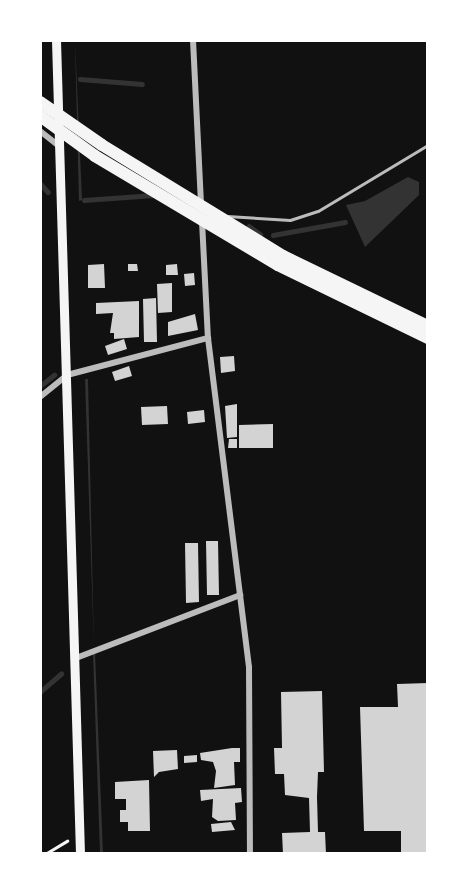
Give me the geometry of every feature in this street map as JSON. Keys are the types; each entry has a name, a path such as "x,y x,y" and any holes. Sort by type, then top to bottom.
{"highway":[{"path":"40,102 102,145 213,214 428,338"},
{"path":"40,116 95,156 278,265 371,306 428,326"}],"main road":[{"path":"56,40 80,854"}],"street":[{"path":"193,40 208,338 249,667 250,854"},
{"path":"40,131 60,147"},
{"path":"40,397 67,375 208,338"},
{"path":"76,658 240,595"}],"lane":[{"path":"201,213 290,220 318,211 428,145"}],"path":[{"path":"45,854 80,835"}],"shaded area":[{"path":"75,41 82,200 79,201"},
{"path":"408,177 419,182 419,195 365,247 346,205 365,201"},
{"path":"85,379 88,379 94,648"},
{"path":"93,652 95,652 103,854 100,853"}],"building":[{"path":"104,264 105,288 88,288 88,265"},
{"path":"128,264 137,264 138,271 128,271"},
{"path":"177,264 178,275 166,275 166,265"},
{"path":"194,273 195,285 185,286 184,274"},
{"path":"172,283 172,312 158,313 157,284"},
{"path":"156,298 157,342 144,342 143,299"},
{"path":"139,301 139,337 114,339 114,333 110,333 113,313 96,314 96,303"},
{"path":"195,314 198,330 168,336 168,322"},
{"path":"124,339 127,349 108,355 105,346"},
{"path":"234,356 235,371 221,373 220,357"},
{"path":"129,366 132,376 115,381 112,372"},
{"path":"237,404 237,437 227,438 225,406"},
{"path":"167,406 168,424 142,425 141,407"},
{"path":"204,410 205,422 188,424 187,412"},
{"path":"273,424 273,448 239,448 239,425"},
{"path":"229,439 237,439 237,448 228,448"},
{"path":"206,541 218,541 219,595 207,595"},
{"path":"185,543 198,543 199,602 186,603"},
{"path":"428,683 428,854 401,854 401,831 364,831 360,707 398,707 397,684"},
{"path":"322,691 324,772 318,772 317,797 318,832 325,832 326,854 283,854 282,833 310,832 309,798 285,795 284,774 275,774 274,748 282,748 281,692"},
{"path":"240,748 240,762 234,762 235,785 214,788 216,771 213,762 201,760 200,753"},
{"path":"177,750 178,769 159,772 154,777 153,751"},
{"path":"197,755 197,762 184,763 184,756"},
{"path":"149,780 150,831 128,831 128,822 120,822 120,810 126,810 126,799 115,799 115,782"},
{"path":"241,788 242,802 235,803 236,820 218,821 212,817 213,799 201,801 200,790"},
{"path":"231,822 235,830 212,832 211,824"}],"waterway":[{"path":"80,79 142,84"},
{"path":"40,183 48,192"},
{"path":"84,200 154,195"},
{"path":"273,235 345,222"},
{"path":"249,226 260,234"},
{"path":"40,386 54,375"},
{"path":"40,692 61,674"}]}
